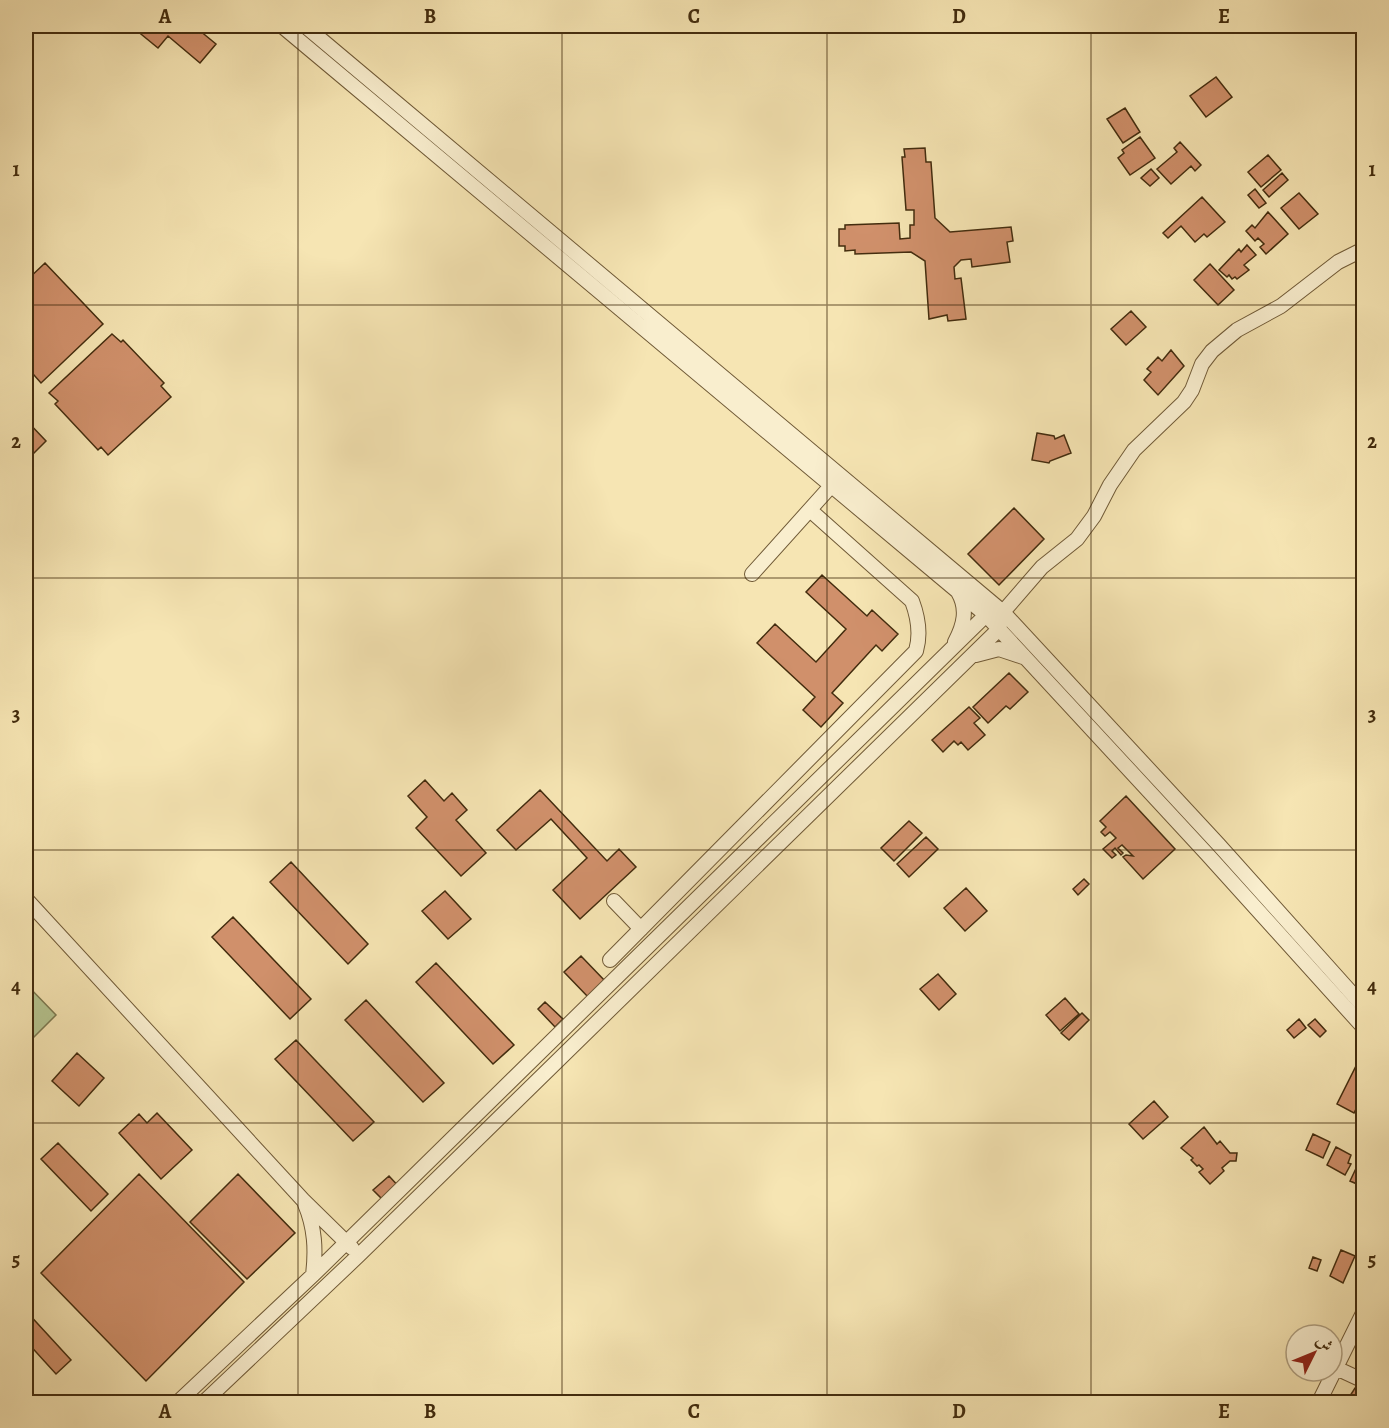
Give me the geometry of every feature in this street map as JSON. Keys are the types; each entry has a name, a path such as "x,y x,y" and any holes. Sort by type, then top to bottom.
{"street":[{"path":"282,26 986,615 1364,1028"},
{"path":"305,26 1003,612 1218,844 1364,1007"},
{"path":"204,1402 359,1255 999,629 1003,612 1017,598 1031,577 1066,550 1086,528 1121,467 1148,435 1184,402 1192,390 1202,364 1212,351 1237,330 1281,306 1338,262 1364,249"},
{"path":"752,574 831,486"},
{"path":"610,960 916,651 920,639 917,614 912,601 810,510"},
{"path":"952,648 960,632 964,610 962,600 956,590"},
{"path":"178,1402 313,1275 986,615 1003,612"},
{"path":"968,659 989,650 999,649 1010,651 1028,660"},
{"path":"26,899 303,1200 359,1255"},
{"path":"614,901 641,929"},
{"path":"303,1200 309,1214 315,1244 313,1275"},
{"path":"1344,1352 1364,1311"},
{"path":"1344,1372 1364,1381"},
{"path":"1319,1402 1328,1383"}],"green space":[{"path":"26,984 56,1015 26,1045"}],"building":[{"path":"140,26 194,26 216,44 200,63 168,36 158,48 136,30"},
{"path":"1216,77 1232,97 1206,117 1190,96"},
{"path":"1125,108 1140,132 1123,143 1107,119"},
{"path":"1140,137 1155,158 1130,175 1118,158 1124,153 1122,150"},
{"path":"1180,142 1201,165 1195,171 1191,166 1171,184 1157,169 1177,152 1174,148"},
{"path":"925,148 926,162 931,162 935,218 950,232 1011,227 1013,241 1007,242 1010,262 972,267 971,259 961,260 954,267 955,279 961,278 966,319 948,321 947,315 929,319 925,261 911,252 855,254 855,250 845,251 845,246 839,246 839,229 845,229 845,225 899,223 900,239 910,238 910,225 914,225 914,210 906,210 902,157 905,157 904,149"},
{"path":"1268,155 1281,170 1261,187 1248,172"},
{"path":"1151,169 1159,178 1150,186 1141,178"},
{"path":"1282,173 1288,180 1269,197 1263,190"},
{"path":"1255,189 1266,203 1259,208 1248,195"},
{"path":"1299,193 1318,214 1299,229 1281,208"},
{"path":"1202,197 1225,222 1207,237 1204,234 1195,242 1181,226 1168,238 1163,233"},
{"path":"1268,212 1288,234 1266,254 1260,247 1264,244 1258,238 1255,241 1246,231 1252,225 1255,228"},
{"path":"1247,245 1256,255 1244,265 1249,270 1237,279 1235,277 1232,279 1229,275 1227,277 1219,270 1239,249 1241,252"},
{"path":"45,263 103,324 41,383 26,366 26,281"},
{"path":"1210,264 1234,290 1218,305 1194,280"},
{"path":"1131,311 1146,327 1126,345 1111,329"},
{"path":"112,334 121,342 123,340 164,383 161,386 171,397 108,455 101,447 98,450 55,404 58,401 49,393"},
{"path":"1171,350 1184,366 1158,395 1144,380 1151,372 1147,369 1158,357 1162,361"},
{"path":"26,420 46,441 26,461"},
{"path":"1037,433 1054,436 1055,439 1064,435 1071,453 1049,463 1032,460"},
{"path":"1014,508 1044,539 999,585 968,554"},
{"path":"822,575 867,616 872,610 898,634 882,651 876,645 832,693 843,703 821,727 803,710 815,697 757,643 775,624 816,662 846,629 806,592"},
{"path":"1009,673 1028,692 1010,709 1006,706 988,723 973,707"},
{"path":"969,707 980,718 974,723 985,735 968,750 961,742 958,745 954,741 943,752 932,740"},
{"path":"425,780 444,801 452,793 467,810 456,820 486,853 461,876 416,828 427,817 408,796"},
{"path":"540,790 607,861 619,849 636,867 580,919 553,890 587,858 551,819 516,850 497,830"},
{"path":"1126,796 1175,849 1143,879 1123,857 1133,856 1122,845 1118,848 1123,853 1121,855 1115,848 1112,851 1116,855 1112,858 1103,849 1116,838 1110,832 1105,836 1101,832 1106,827 1100,821"},
{"path":"909,821 922,833 894,861 881,848"},
{"path":"926,837 938,849 909,877 897,864"},
{"path":"291,862 368,944 348,964 270,882"},
{"path":"1084,879 1089,884 1078,895 1073,889"},
{"path":"966,888 987,911 965,931 944,908"},
{"path":"445,891 471,919 448,939 422,911"},
{"path":"233,917 311,999 290,1019 212,937"},
{"path":"581,956 606,982 589,998 564,972"},
{"path":"436,963 514,1045 493,1064 416,982"},
{"path":"938,974 956,994 939,1010 920,989"},
{"path":"1065,998 1079,1014 1060,1031 1046,1015"},
{"path":"366,1000 444,1083 423,1102 345,1020"},
{"path":"545,1002 563,1019 555,1027 538,1009"},
{"path":"1082,1013 1089,1020 1069,1040 1061,1033"},
{"path":"1299,1019 1306,1028 1294,1038 1287,1030"},
{"path":"1315,1019 1326,1031 1320,1037 1308,1025"},
{"path":"296,1040 374,1122 353,1141 275,1059"},
{"path":"77,1053 104,1078 79,1106 52,1081"},
{"path":"1356,1066 1364,1069 1364,1098 1362,1097 1354,1113 1337,1104"},
{"path":"1154,1101 1168,1117 1143,1139 1129,1124"},
{"path":"157,1113 192,1150 161,1179 119,1133 139,1114 147,1123"},
{"path":"1204,1127 1217,1144 1220,1141 1230,1153 1237,1153 1236,1161 1230,1161 1222,1168 1224,1171 1210,1184 1199,1172 1203,1169 1197,1166 1191,1160 1193,1158 1181,1148"},
{"path":"1313,1134 1330,1142 1323,1158 1306,1150"},
{"path":"58,1143 108,1194 91,1211 41,1159"},
{"path":"1336,1147 1351,1155 1348,1163 1351,1164 1345,1175 1327,1165"},
{"path":"1360,1160 1364,1162 1364,1187 1350,1181"},
{"path":"139,1174 244,1282 146,1381 41,1273"},
{"path":"238,1174 295,1233 247,1279 190,1222"},
{"path":"389,1176 401,1189 386,1203 373,1190"},
{"path":"1341,1250 1355,1256 1343,1283 1330,1276"},
{"path":"1313,1257 1321,1260 1317,1271 1309,1268"},
{"path":"26,1311 71,1360 56,1374 26,1341"},
{"path":"1355,1388 1364,1390 1364,1402 1346,1402"}]}
